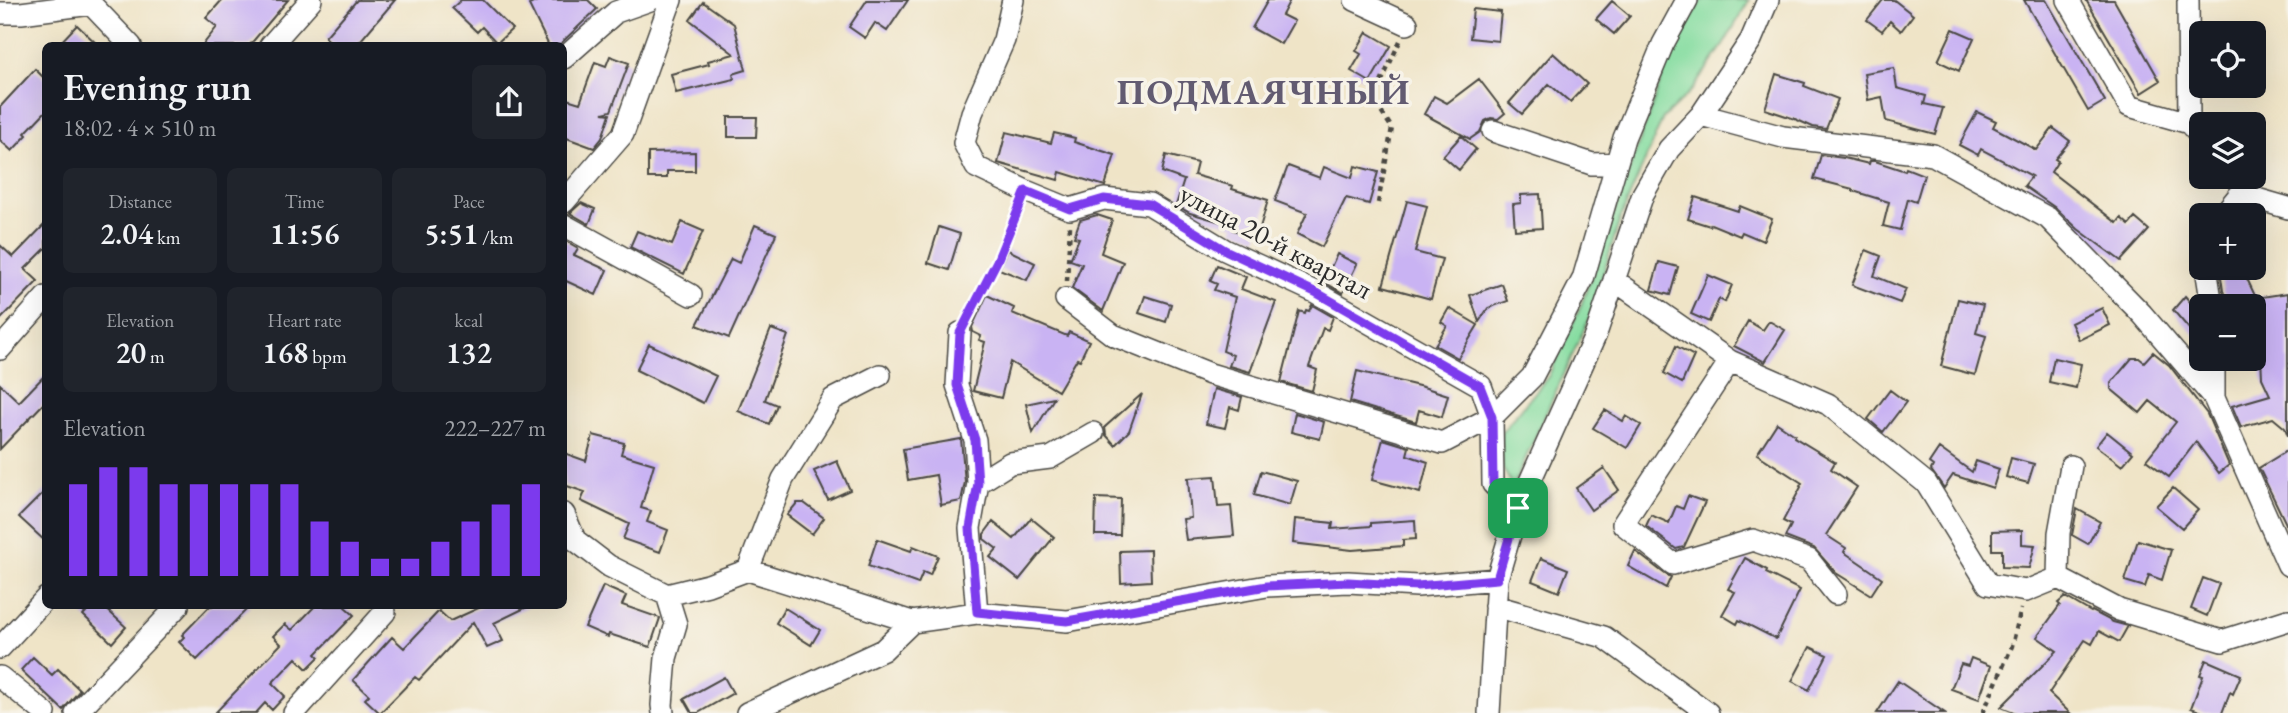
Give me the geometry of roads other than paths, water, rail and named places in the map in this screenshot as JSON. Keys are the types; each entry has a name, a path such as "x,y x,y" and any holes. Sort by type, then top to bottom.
{"street":[{"path":"274,42 311,0"},
{"path":"567,55 616,12 650,0"},
{"path":"567,199 623,134 671,0"},
{"name":"улица 20-й квартал","path":"1013,0 1004,40 972,113 964,143 976,167 1070,209 1104,199 1149,204 1225,250 1317,293 1480,386 1492,417 1493,484 1518,508"},
{"path":"1355,0 1407,24"},
{"path":"1066,299 1113,335 1210,374 1442,443 1492,417 1532,377 1583,279 1615,163 1663,44 1687,0"},
{"path":"1489,713 1497,579 1518,508 1596,334 1643,194 1669,149 1701,115 1751,40 1768,0"},
{"path":"2068,0 2129,106 2189,128"},
{"path":"2188,0 2194,112"},
{"path":"0,13 21,13 91,2 127,42"},
{"path":"1701,115 1783,137 1933,155 2048,218 2142,314 2214,398 2288,565"},
{"path":"1493,131 1592,164 1615,163"},
{"path":"2243,189 2288,208"},
{"path":"567,227 691,295"},
{"path":"1614,280 1730,361 1828,404 1926,483 1988,584 2026,591 2058,579 2119,610 2222,641 2288,620"},
{"path":"0,349 42,302"},
{"path":"960,333 957,385 975,440 978,483 970,528 977,612"},
{"path":"1730,361 1623,524 1673,564 1753,540 1809,560 1836,594"},
{"path":"2214,371 2214,398"},
{"path":"748,570 783,479 832,399 880,375"},
{"path":"978,483 1010,463 1050,458 1093,433"},
{"path":"2058,579 2059,533 2071,466"},
{"path":"567,521 575,540 609,566 667,595 708,585 748,570 912,622 977,612 1067,621 1267,586 1348,582 1417,586 1497,579"},
{"path":"663,713 666,658 676,624 667,595"},
{"path":"0,648 42,602"},
{"path":"1495,606 1604,637 1708,713"},
{"path":"76,713 175,609"},
{"path":"294,713 386,612"},
{"path":"747,713 883,650 912,622"},
{"path":"0,677 45,713"}],"district":[{"name":"ПОДМАЯЧНЫЙ","path":"1264,92"}]}
